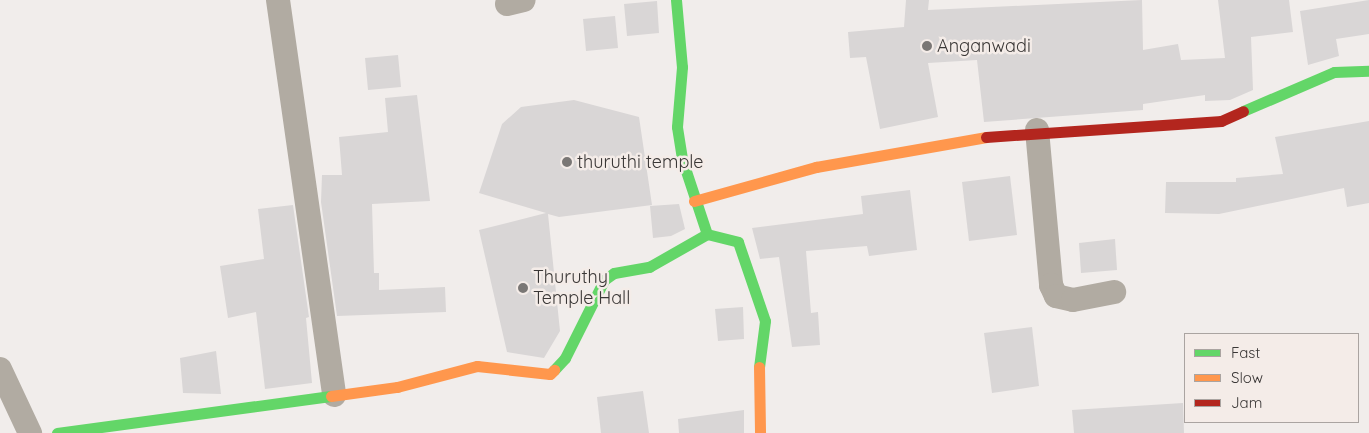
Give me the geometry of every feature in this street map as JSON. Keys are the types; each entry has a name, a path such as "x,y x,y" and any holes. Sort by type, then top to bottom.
{"street":[{"path":"278,0 334,396"},
{"path":"676,0 682,66 677,127 694,201 707,234"},
{"path":"694,201 816,167 1037,130 1221,121 1334,72 1369,71"},
{"path":"1037,130 1050,285 1056,296 1073,300 1114,292"},
{"path":"57,433 334,396 444,378 478,366 550,374 569,351 588,305 604,280 614,273 649,267 707,234 738,242 765,321 759,342 760,433"},
{"path":"0,369 30,433"}],"building":[{"path":"906,0 929,0 928,10 1142,0 1143,50 1178,44 1181,60 1225,58 1218,0 1289,0 1293,32 1251,37 1253,90 1230,100 1205,101 1205,95 1143,104 1143,110 984,122 977,60 928,63 938,117 880,129 866,57 850,58 848,32 904,27"},
{"path":"1369,0 1369,34 1336,39 1339,56 1308,65 1300,11"},
{"path":"657,1 659,33 627,36 624,4"},
{"path":"615,16 618,48 586,51 583,19"},
{"path":"398,55 401,87 368,90 365,58"},
{"path":"417,95 430,201 372,204 374,273 379,273 379,290 445,287 446,312 337,316 321,202 322,175 342,175 339,137 388,132 385,98"},
{"name":"thuruthi temple","path":"574,100 639,117 652,205 559,217 548,214 560,331 544,358 507,352 479,230 546,213 479,193 502,124 521,107"},
{"path":"1369,121 1369,203 1347,207 1344,188 1219,214 1165,213 1166,182 1236,182 1236,178 1283,174 1275,137"},
{"path":"1010,176 1017,235 969,241 962,182"},
{"path":"910,190 917,250 869,256 867,246 806,251 811,313 818,312 820,345 792,347 779,257 760,259 752,228 863,214 861,196"},
{"path":"679,204 685,229 671,236 653,238 650,206"},
{"path":"293,205 309,317 306,318 312,383 265,389 256,312 228,318 220,266 264,259 258,209"},
{"path":"1115,239 1117,270 1081,273 1079,243"},
{"path":"743,307 744,339 718,341 715,309"},
{"path":"1032,327 1039,386 992,393 984,333"},
{"path":"216,351 221,394 183,393 180,358"},
{"path":"643,391 649,433 601,433 597,397"},
{"path":"1183,403 1184,433 1074,433 1072,410"},
{"path":"744,410 744,433 679,433 678,419"}],"traffic: fast":[{"path":"676,0 682,67 677,127 682,159 707,234 738,242 765,321 759,367"},
{"path":"1243,111 1334,72 1369,71"},
{"path":"554,370 565,358 604,280 614,273 649,267 707,234"},
{"path":"57,433 331,396"}],"traffic: slow":[{"path":"694,201 816,167 986,137"},
{"path":"331,396 397,387 477,366 550,374 554,370"},
{"path":"759,367 760,433"}],"traffic: jam":[{"path":"986,137 1221,121 1243,111"}],"place":[{"name":"Anganwadi","path":"927,46"},
{"name":"thuruthi temple","path":"567,162"},
{"name":"Thuruthy Temple Hall","path":"523,288"}]}
